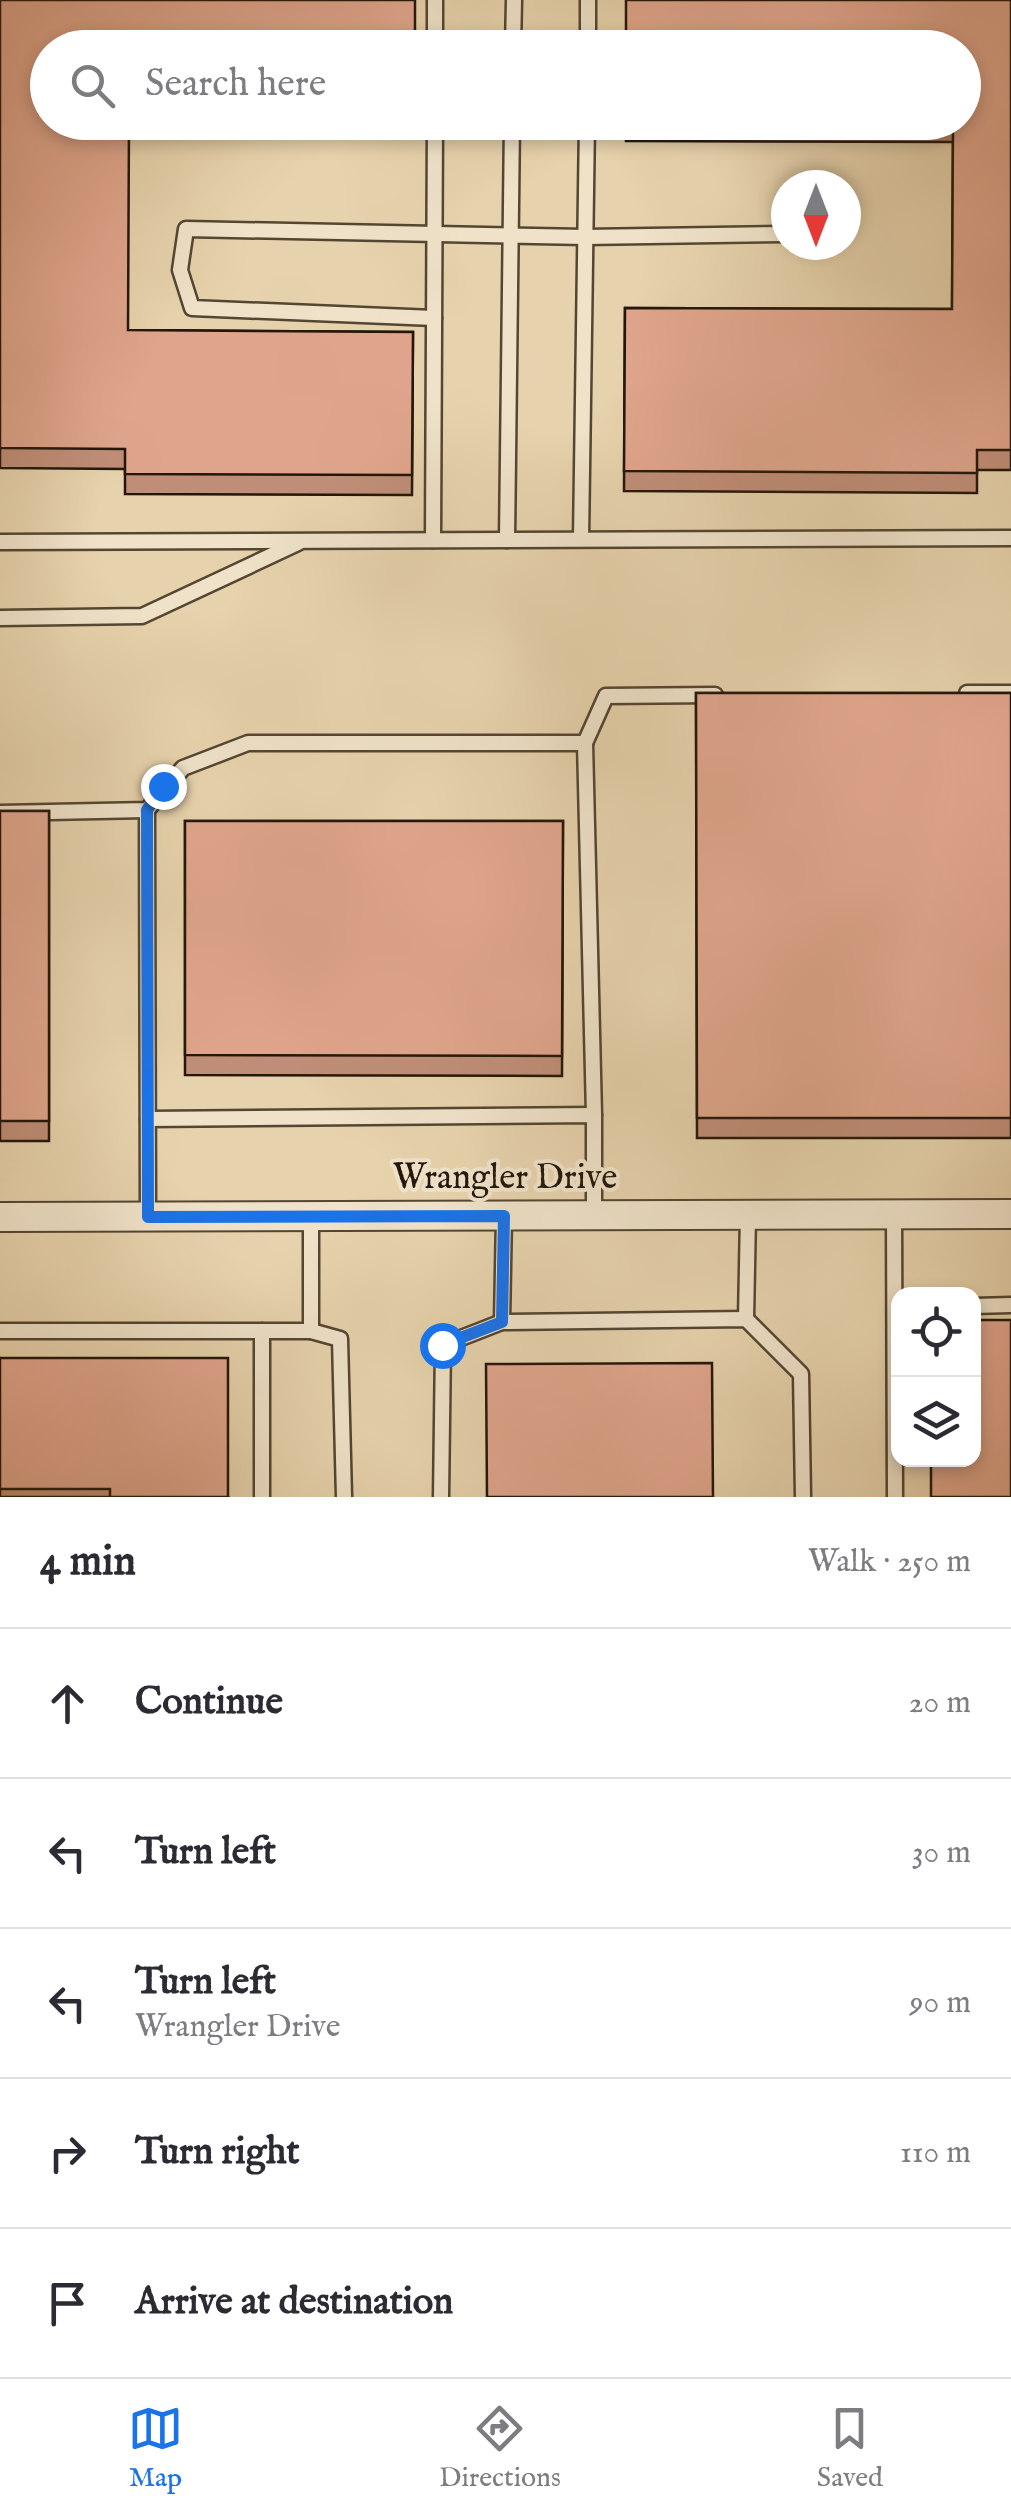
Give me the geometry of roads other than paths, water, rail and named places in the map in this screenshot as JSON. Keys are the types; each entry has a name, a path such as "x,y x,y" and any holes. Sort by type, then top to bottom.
{"street":[{"name":"Wrangler Drive","path":"0,1217 1011,1214"}],"lane":[{"path":"435,30 436,0"},
{"path":"513,30 514,0"},
{"path":"588,0 588,30"},
{"path":"433,540 435,140"},
{"path":"507,540 512,140"},
{"path":"581,540 587,140"},
{"path":"434,318 192,308 180,270 186,229 585,237 771,234"},
{"path":"0,542 1011,538"},
{"path":"0,618 142,616 302,541"},
{"path":"953,693 1011,693"},
{"path":"594,1215 585,744 606,696 741,695"},
{"path":"148,1217 147,810 183,768 248,744 585,744"},
{"path":"0,813 147,810"},
{"path":"148,1119 594,1114"},
{"path":"894,1214 896,1287"},
{"path":"746,1319 748,1215"},
{"path":"310,1216 310,1330"},
{"path":"502,1322 504,1216"},
{"path":"981,1306 1011,1305"},
{"path":"441,1497 442,1345 502,1322 746,1319 801,1374 802,1497"},
{"path":"262,1330 262,1497"},
{"path":"0,1331 310,1330 340,1338 344,1497"},
{"path":"895,1497 896,1377"}]}
